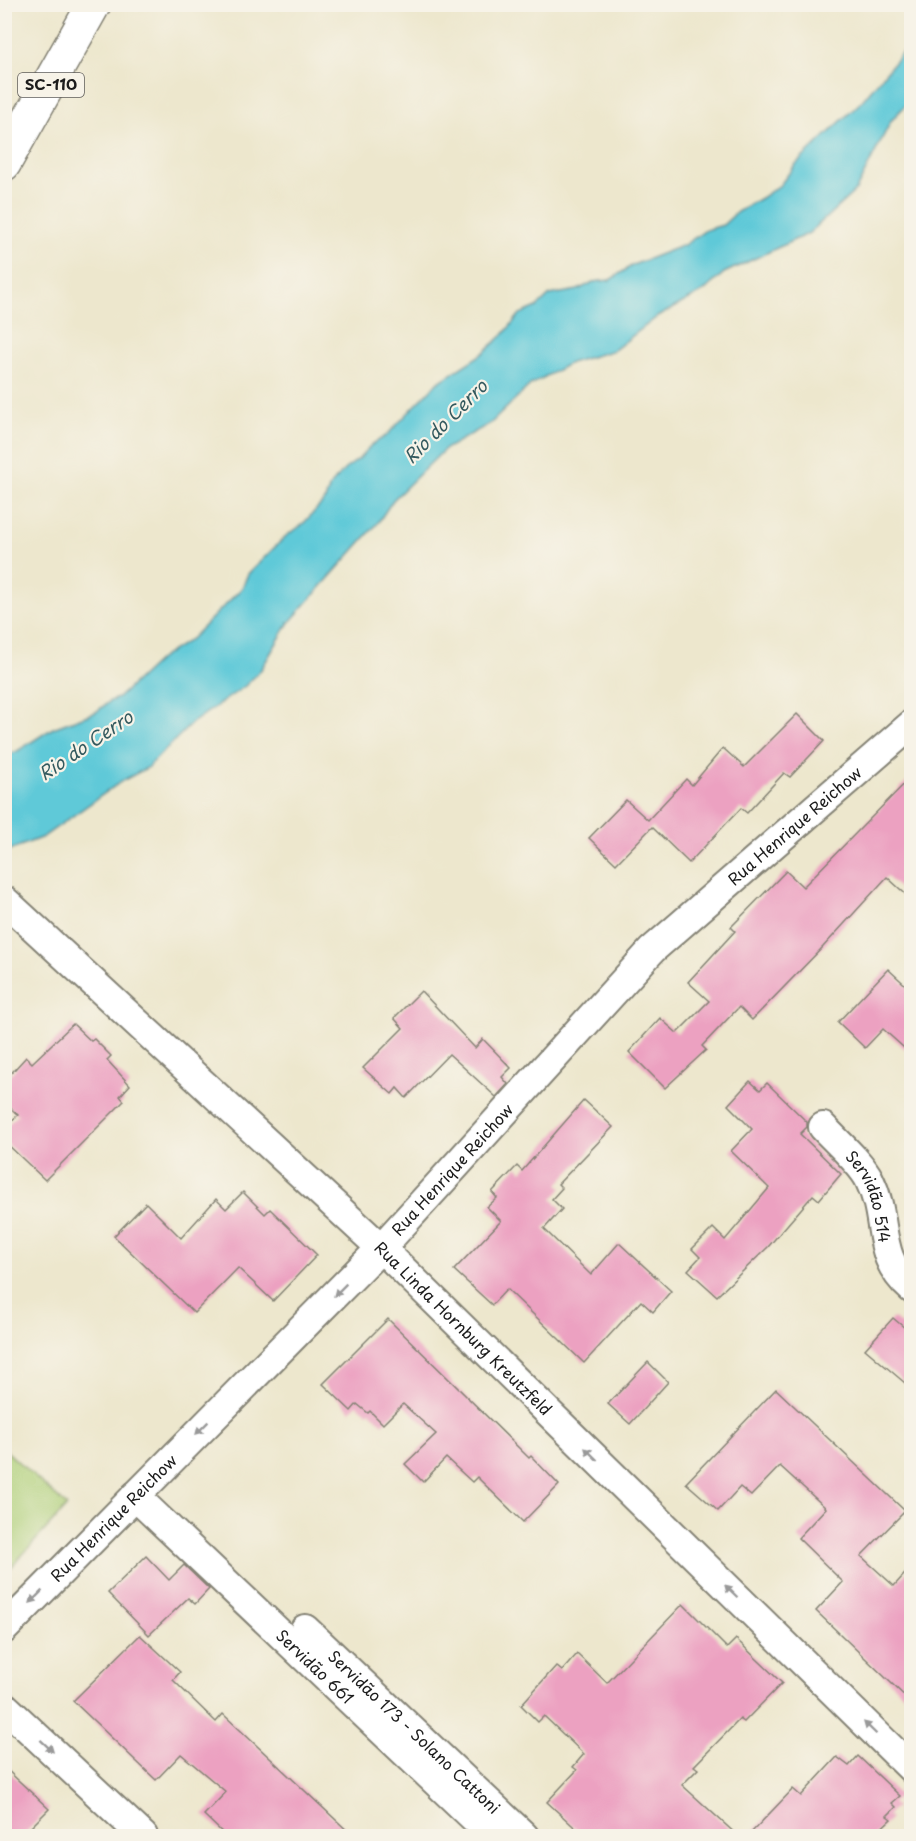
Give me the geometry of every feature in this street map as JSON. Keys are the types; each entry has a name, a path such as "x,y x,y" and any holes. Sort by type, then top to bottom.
{"main road":[{"name":"SC-110","path":"4,164 94,4"}],"street":[{"name":"Rua Henrique Reichow","path":"4,1629 381,1248 652,950 912,724"},
{"name":"Rua Linda Hornburg Kreutzfeld","path":"4,900 381,1248 912,1768"},
{"name":"Servidão 514","path":"823,1127 869,1178 884,1228 887,1259 904,1282"},
{"name":"Servidão 661","path":"135,1496 493,1836"},
{"name":"Servidão 173 - Solano Cattoni","path":"305,1629 524,1836"},
{"path":"4,1706 143,1836"}],"green space":[{"path":"4,1449 67,1506 5,1574 4,1573"}],"water":[{"name":"Rio do Cerro","path":"911,42 911,99 891,121 856,190 809,233 724,273 704,291 657,317 614,350 570,363 530,385 491,423 445,449 393,500 377,524 288,624 260,671 245,686 192,723 147,768 122,781 43,837 5,852 5,755 16,752 53,728 96,712 118,698 161,658 191,639 242,588 248,574 286,536 302,525 325,500 330,486 345,469 359,459 371,445 386,436 437,383 482,354 503,335 520,314 537,307 550,295 578,290 593,282 610,280 633,265 684,245 706,230 723,225 737,212 780,185 796,164 861,102"}],"building":[{"path":"797,714 824,741 790,777 784,773 747,813 741,808 689,863 652,827 616,864 589,838 626,800 648,820 686,779 692,785 723,748 744,767"},
{"path":"912,776 912,900 887,877 752,1020 739,1007 702,1046 706,1050 665,1088 629,1052 660,1018 677,1033 709,1001 688,982 735,931 731,927 786,871 803,887"},
{"path":"888,969 912,991 912,1055 883,1029 865,1048 838,1022"},
{"path":"421,991 475,1048 483,1039 511,1068 502,1077 508,1084 496,1097 449,1054 406,1098 397,1088 392,1094 363,1068 403,1028 394,1018"},
{"path":"73,1024 91,1041 94,1039 111,1056 107,1060 130,1085 120,1096 124,1101 45,1180 4,1141 4,1128 18,1115 4,1102 4,1081 26,1057 32,1063"},
{"path":"750,1081 760,1090 767,1083 807,1122 807,1127 800,1134 841,1174 819,1200 813,1195 768,1247 717,1296 688,1270 700,1257 692,1249 713,1228 725,1240 769,1188 731,1151 752,1129 728,1105"},
{"path":"584,1100 613,1127 558,1184 562,1188 552,1199 562,1209 544,1229 591,1275 619,1243 671,1291 653,1312 641,1301 584,1363 507,1289 492,1305 454,1270 501,1221 487,1207 497,1198 492,1192 517,1166 522,1171"},
{"path":"243,1192 265,1214 270,1209 317,1255 273,1301 238,1268 194,1313 114,1236 146,1203 181,1238 216,1199 226,1209"},
{"path":"893,1318 912,1334 912,1389 865,1349"},
{"path":"388,1319 559,1485 523,1522 477,1477 472,1482 446,1458 423,1482 405,1464 436,1434 403,1404 383,1424 370,1411 368,1413 357,1404 351,1411 323,1384"},
{"path":"648,1362 668,1382 630,1424 608,1404"},
{"path":"776,1389 905,1511 861,1556 894,1586 912,1566 912,1703 816,1611 843,1582 798,1538 826,1508 780,1466 751,1496 740,1487 718,1511 686,1483"},
{"path":"146,1556 169,1580 184,1565 209,1589 195,1604 188,1598 149,1635 108,1593"},
{"path":"683,1604 727,1648 736,1639 782,1683 744,1722 740,1719 694,1766 698,1769 682,1785 738,1836 584,1836 547,1802 577,1770 573,1767 584,1754 544,1716 538,1722 521,1705 556,1666 562,1671 577,1654 607,1683"},
{"path":"140,1635 180,1672 173,1680 216,1722 223,1714 353,1836 226,1836 204,1815 226,1792 181,1754 156,1780 73,1701"},
{"path":"858,1756 900,1796 892,1803 896,1807 887,1816 891,1819 873,1836 748,1836 793,1789 801,1796 837,1757 849,1766"},
{"path":"4,1767 49,1809 22,1836 4,1836"}]}
